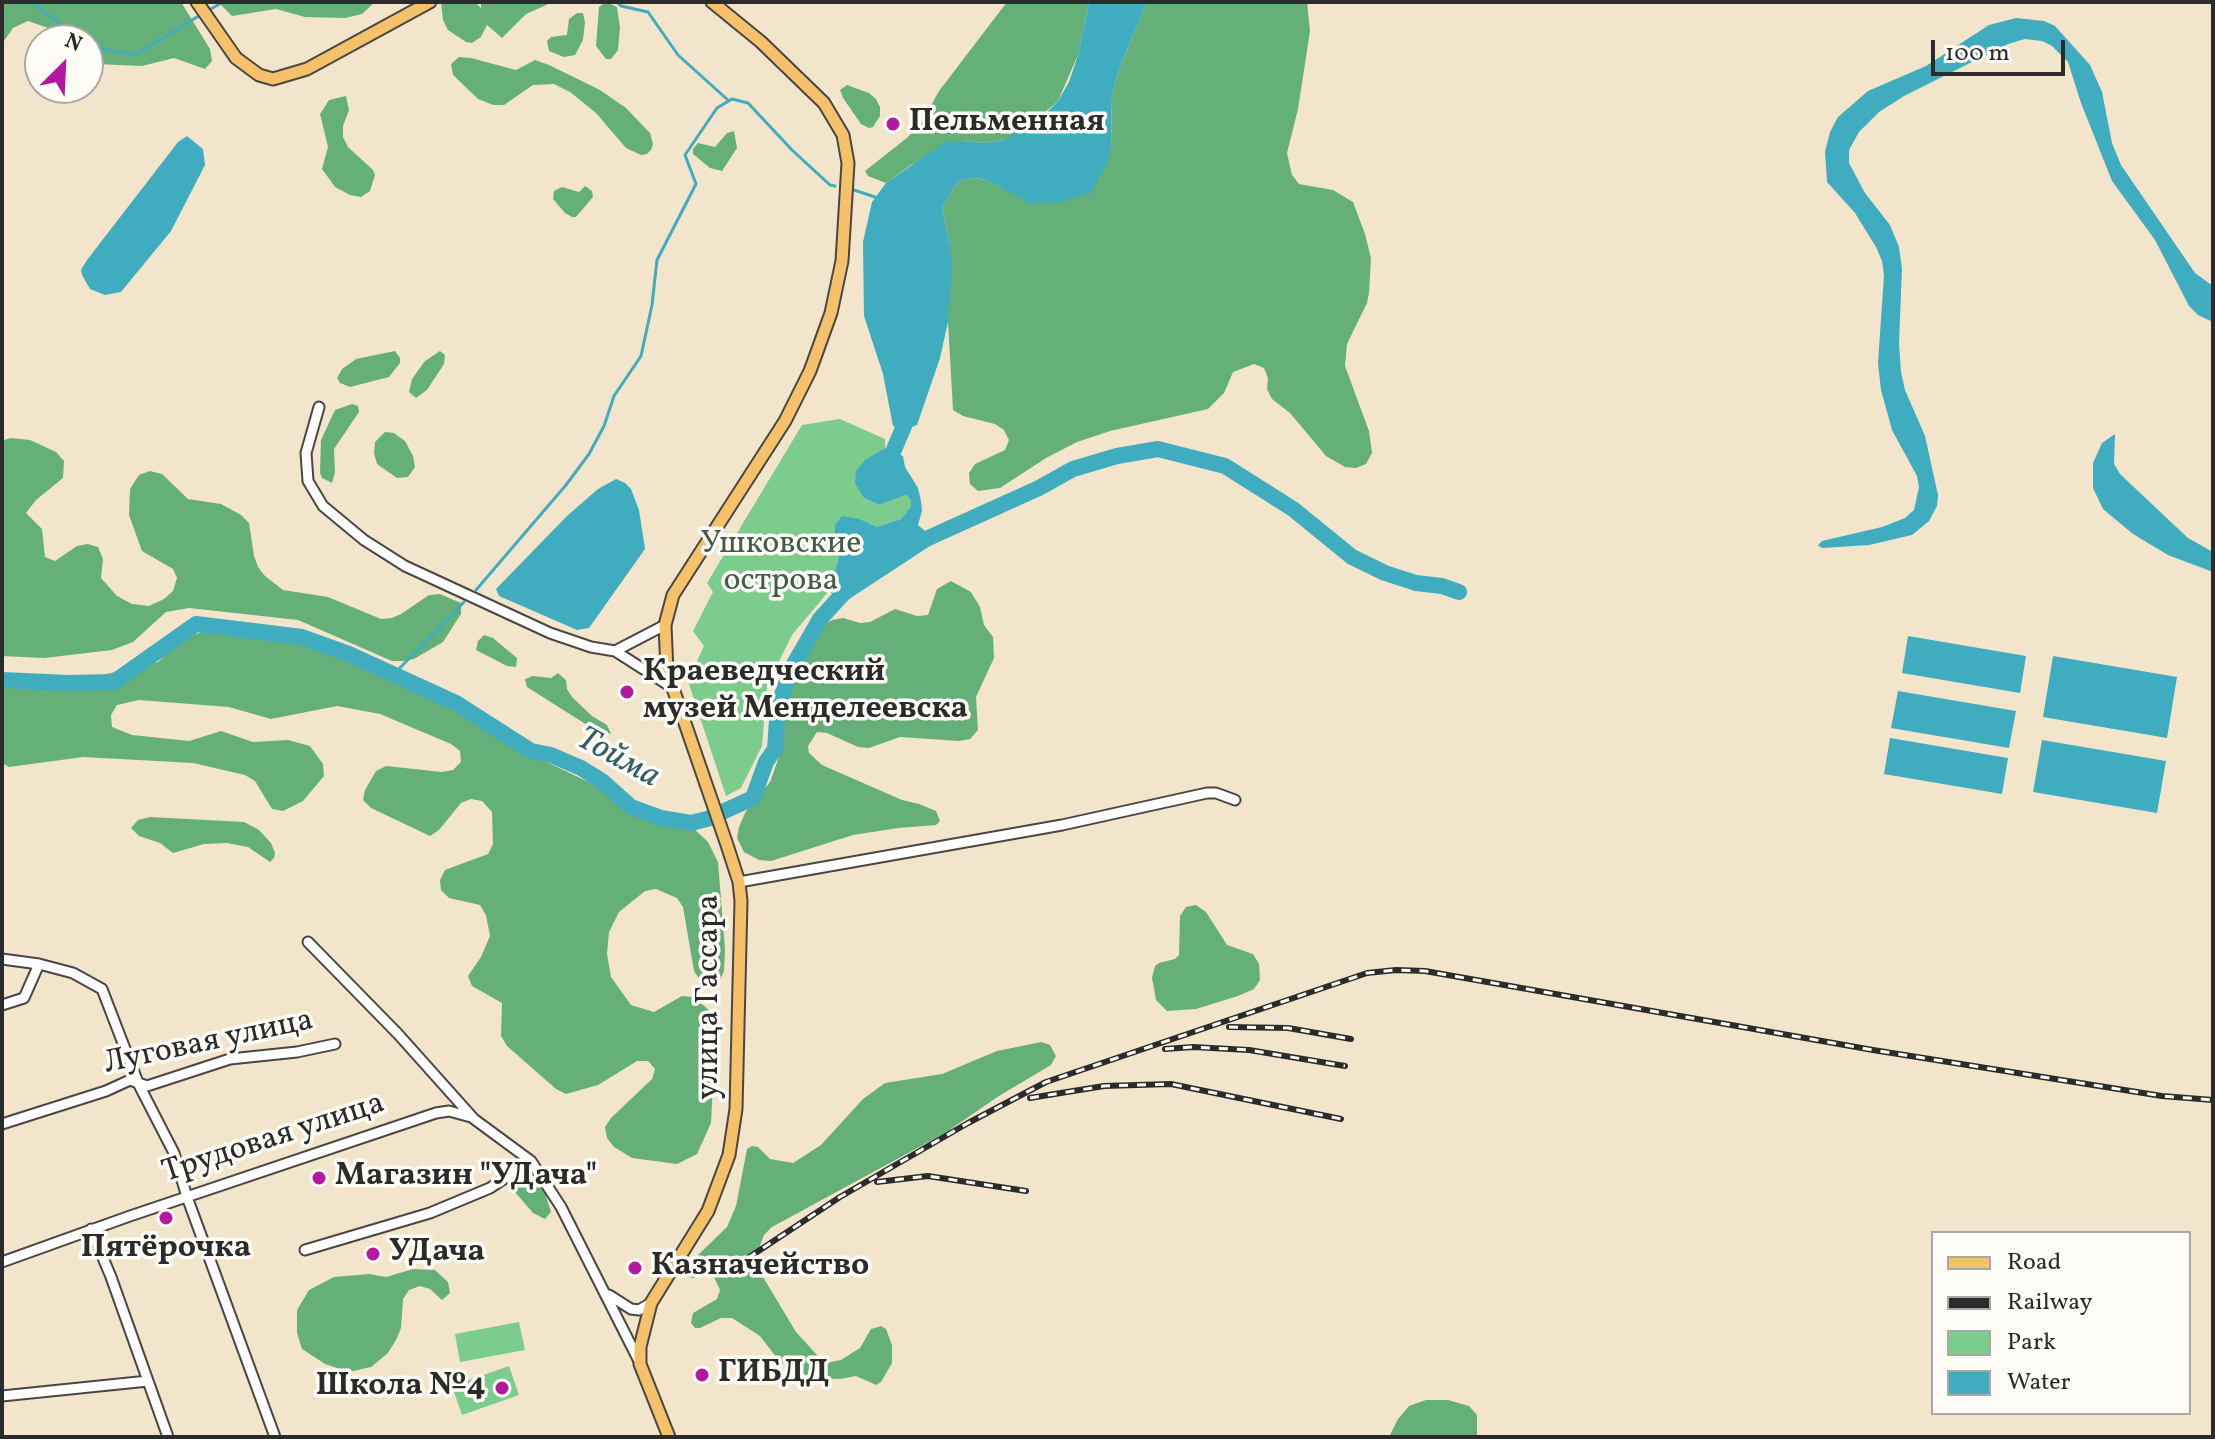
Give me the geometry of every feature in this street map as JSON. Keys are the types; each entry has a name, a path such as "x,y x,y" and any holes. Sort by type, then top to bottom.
{"main road":[{"path":"197,2 236,58 259,75 273,79 307,69 430,2"},
{"name":"улица Гассара","path":"640,1364 643,1328 651,1303 708,1211 721,1183 732,1142 736,1109 739,882 673,688 664,654 665,625 673,595 796,401 827,324 842,261 848,163 839,125 814,91 712,2"},
{"path":"640,1364 669,1437"}],"street":[{"path":"319,407 306,453 308,481 323,506 364,540 405,566 550,633 591,647 615,651 673,688"},
{"path":"615,651 665,625"},
{"path":"739,882 1062,825 1207,793 1226,795 1235,800"},
{"path":"308,942 398,1034 474,1119 531,1161 561,1207 640,1364"},
{"path":"2,959 73,973 102,989 139,1085 174,1153 187,1197 275,1437"},
{"path":"2,1005 24,998 39,964"},
{"name":"Луговая улица","path":"2,1124 106,1091 130,1080 147,1086 230,1059 297,1052 335,1044"},
{"name":"Трудовая улица","path":"2,1262 436,1113 449,1111 474,1119"},
{"path":"305,1250 430,1213 490,1188 531,1161"},
{"path":"91,1229 168,1437"},
{"path":"604,1290 631,1309 639,1310 651,1303"},
{"path":"2,1396 148,1381"}],"green space":[{"path":"2,2 181,2 210,49 212,61 205,69 174,58 142,66 104,64 104,24 37,24 28,21 13,28 2,44"},
{"path":"218,2 375,2 362,14 345,18 305,17 276,9 232,16"},
{"path":"441,2 475,2 481,8 481,2 553,2 526,14 502,38 487,25 481,37 472,43 448,30 443,20"},
{"path":"606,2 617,7 620,27 618,50 611,59 606,59 596,46 599,7"},
{"path":"1007,2 1089,2 1078,55 1058,101 1028,127 1005,140 984,143 963,141 911,165 886,183 868,176 865,171 908,137 923,120 939,91"},
{"path":"1147,2 1307,2 1310,31 1298,109 1287,153 1292,175 1299,184 1333,190 1353,202 1365,234 1371,258 1369,293 1347,344 1345,366 1369,431 1372,453 1366,464 1356,468 1345,467 1326,456 1290,413 1272,399 1264,368 1254,364 1233,372 1224,393 1208,409 1110,431 1077,442 1000,488 978,491 970,484 969,473 975,464 1005,450 1009,440 1004,430 995,424 963,416 953,410 948,322 950,244 942,208 954,187 962,180 987,180 1002,188 1099,179 1111,147 1112,94"},
{"path":"583,13 585,22 583,40 575,55 564,57 549,51 547,41 551,37 567,35 569,19"},
{"path":"459,57 516,70 535,60 549,65 600,90 626,108 650,133 651,150 641,155 626,148 596,113 570,92 554,84 533,85 504,105 493,105 478,99 453,75 451,64"},
{"path":"847,85 876,99 880,116 873,127 861,124 843,98 840,90"},
{"path":"346,96 349,110 343,137 348,147 375,175 370,191 361,197 335,187 322,169 328,147 320,114 329,100"},
{"path":"734,131 737,148 722,171 710,168 693,154 698,143 715,147 727,133"},
{"path":"585,186 592,191 593,197 576,217 565,213 553,199 554,191 562,187 579,192"},
{"path":"395,351 400,363 389,377 350,387 340,383 337,378 342,369 356,359"},
{"path":"440,351 445,355 444,364 427,390 416,398 409,392 412,379 425,361"},
{"path":"352,404 358,406 359,412 334,449 332,483 322,478 320,473 321,440 335,410"},
{"name":"Ушковские острова","path":"840,419 885,439 885,448 866,459 864,498 879,505 906,495 911,500 911,508 901,519 877,527 860,519 842,546 829,591 792,635 767,686 762,746 741,788 726,796 688,681 704,646 693,631 713,592 707,583 802,425"},
{"path":"385,432 394,433 405,441 413,456 415,467 408,477 397,478 377,464 375,442"},
{"path":"10,438 30,440 56,452 64,461 63,478 36,500 26,513 42,529 45,557 55,561 77,546 88,544 98,547 103,559 101,578 117,596 132,604 149,606 164,599 173,591 177,578 173,569 142,551 129,515 130,489 139,475 150,471 162,474 188,499 221,504 241,515 249,523 258,567 283,590 328,597 381,619 401,614 429,595 440,594 461,603 461,614 443,642 414,659 403,661 392,661 298,620 189,608 166,612 133,642 112,650 44,658 2,656 2,441"},
{"path":"951,581 971,592 980,607 984,625 993,637 994,658 976,697 978,730 970,739 959,741 900,737 869,748 817,732 808,746 809,753 822,765 902,800 936,811 940,821 936,825 853,835 771,861 759,860 744,852 737,838 739,827 746,811 770,782 779,757 785,704 808,643 822,626 832,620 843,618 860,623 870,622 895,609 917,616 928,615 937,589"},
{"path":"203,632 295,641 436,694 476,717 505,742 599,787 624,809 646,819 691,826 708,842 718,862 725,949 724,971 719,982 708,986 700,980 694,971 683,907 677,898 656,889 645,891 619,912 609,932 607,954 611,977 631,1005 654,1012 682,996 694,997 711,1012 716,1022 711,1123 697,1154 677,1164 632,1158 614,1147 607,1138 605,1127 611,1118 652,1079 655,1069 648,1061 637,1061 598,1085 566,1094 556,1089 507,1046 501,1036 502,1003 472,986 468,976 490,936 486,915 480,905 449,898 441,890 440,880 445,870 488,854 493,844 492,812 482,801 471,799 461,803 439,830 430,836 371,808 363,800 376,771 386,766 442,772 453,770 461,762 460,751 451,744 380,714 337,706 271,719 229,707 139,700 117,705 111,715 112,727 132,735 189,741 221,731 253,742 288,740 310,746 323,764 324,776 303,801 283,811 272,809 255,781 245,775 193,763 83,757 9,767 2,763 2,674 85,679 158,662 182,638"},
{"path":"484,635 493,638 517,658 516,667 507,666 476,650 478,641"},
{"path":"558,673 566,680 572,697 607,725 611,734 587,725 527,687 525,679 533,676 551,678"},
{"path":"150,817 244,822 259,830 271,843 274,858 270,862 248,847 227,843 204,844 173,853 160,843 139,836 131,828 138,820"},
{"path":"1196,905 1206,912 1227,945 1253,954 1259,964 1260,980 1254,989 1238,996 1196,1009 1167,1011 1156,1000 1152,978 1155,966 1179,955 1180,916 1186,907"},
{"path":"1041,1042 1050,1045 1056,1056 1051,1065 945,1133 772,1227 764,1235 756,1256 757,1267 796,1332 819,1357 830,1362 841,1360 860,1348 871,1329 881,1326 886,1329 892,1345 892,1363 881,1382 876,1385 856,1376 812,1378 780,1362 760,1336 732,1318 721,1318 695,1328 691,1323 693,1313 717,1299 720,1290 713,1275 708,1273 693,1278 687,1276 686,1271 727,1227 736,1206 747,1149 758,1147 770,1159 793,1163 821,1145 863,1099 885,1083 942,1074 997,1051"},
{"path":"526,1174 545,1193 551,1212 545,1219 533,1213 514,1191 517,1177"},
{"path":"413,1269 435,1270 448,1282 450,1293 442,1300 430,1289 420,1286 409,1290 403,1299 401,1328 397,1338 388,1353 371,1367 349,1372 325,1364 302,1349 297,1333 297,1310 309,1290 334,1277 369,1274 386,1277"},
{"path":"519,1322 525,1350 460,1362 455,1334"},
{"path":"509,1366 519,1395 462,1415 452,1386"},
{"path":"1426,1400 1448,1400 1469,1406 1477,1415 1477,1437 1389,1437 1409,1406"}],"water":[{"path":"1089,2 1147,2 1112,94 1108,162 1091,193 1061,202 1031,204 987,180 974,178 962,180 954,187 942,208 952,269 948,322 940,358 917,425 903,430 893,426 883,374 864,316 863,242 872,202 886,183 945,142 1005,140 1046,113 1058,101 1069,82"},
{"path":"2016,18 2044,21 2055,26 2090,65 2102,92 2112,143 2121,165 2195,273 2213,286 2213,322 2198,315 2189,306 2155,240 2112,181 2068,62 2052,46 2025,39 2008,44 1904,96 1879,112 1859,132 1849,150 1849,163 1865,193 1890,225 1899,247 1902,269 1901,372 1905,390 1925,436 1938,495 1937,506 1929,521 1912,535 1869,545 1822,548 1818,545 1822,541 1882,527 1905,518 1914,510 1919,487 1917,476 1892,430 1881,390 1878,363 1884,275 1882,261 1855,213 1827,182 1825,152 1830,132 1838,117 1868,91 1926,66 1989,25"},
{"path":"187,136 203,149 205,165 171,231 121,292 105,295 90,289 81,270 87,260 178,142"},
{"path":"2115,434 2114,464 2120,474 2188,538 2213,552 2213,572 2168,555 2133,534 2103,509 2093,488 2093,463 2102,443"},
{"path":"885,448 903,456 921,501 918,525 931,536 933,544 843,603 829,591 842,546 835,541 835,525 842,516 860,519 877,527 901,519 911,507 911,500 906,495 879,505 864,498 855,483 856,471 866,459"},
{"path":"616,479 631,489 639,510 645,549 589,628 577,630 499,596 496,589 567,516 598,489"},
{"path":"1908,636 2026,656 2020,693 1902,673"},
{"path":"2053,656 2177,677 2167,738 2043,717"},
{"path":"1898,691 2016,711 2009,748 1891,728"},
{"path":"1890,738 2008,758 2002,794 1884,774"},
{"path":"2042,740 2166,761 2157,813 2033,792"}],"waterway":[{"path":"32,2 60,24"},
{"path":"209,10 223,2"},
{"path":"617,2 621,6 648,12 678,55 729,101"},
{"path":"104,49 135,55 202,14"},
{"path":"476,590 589,454 604,426 614,396 641,356 652,305 657,260 696,184 685,155 717,108 732,99 748,103 792,150 830,185 835,186"},
{"path":"854,190 878,198"},
{"name":"Тойма","path":"896,469 889,461 910,412"},
{"path":"915,544 1039,488 1073,469 1117,456 1158,449 1225,466 1293,509 1352,557 1385,573 1459,592"},
{"name":"Тойма","path":"2,680 114,682 196,624 302,637 349,654 456,703 531,751 551,755 581,768 602,781 631,807 661,818 691,823 753,798 766,762 775,749 778,705 794,664 820,619 851,585"},
{"path":"394,674 464,602"}],"railway":[{"path":"748,1258 840,1197 1046,1082 1367,973 1425,971 1873,1050 2162,1096 2213,1100"},
{"path":"1229,1027 1288,1028 1351,1039"},
{"path":"1165,1049 1249,1050 1345,1066"},
{"path":"1030,1098 1104,1086 1171,1084 1341,1119"},
{"path":"877,1182 928,1176 1026,1191"}],"place":[{"name":"Пельменная","path":"893,124"},
{"name":"Краеведческий музей Менделеевска","path":"627,692"},
{"name":"Магазин \"УДача\"","path":"319,1178"},
{"name":"Пятёрочка","path":"166,1218"},
{"name":"УДача","path":"373,1254"},
{"name":"Казначейство","path":"635,1268"},
{"name":"ГИБДД","path":"702,1375"},
{"name":"Школа №4","path":"502,1388"}]}
